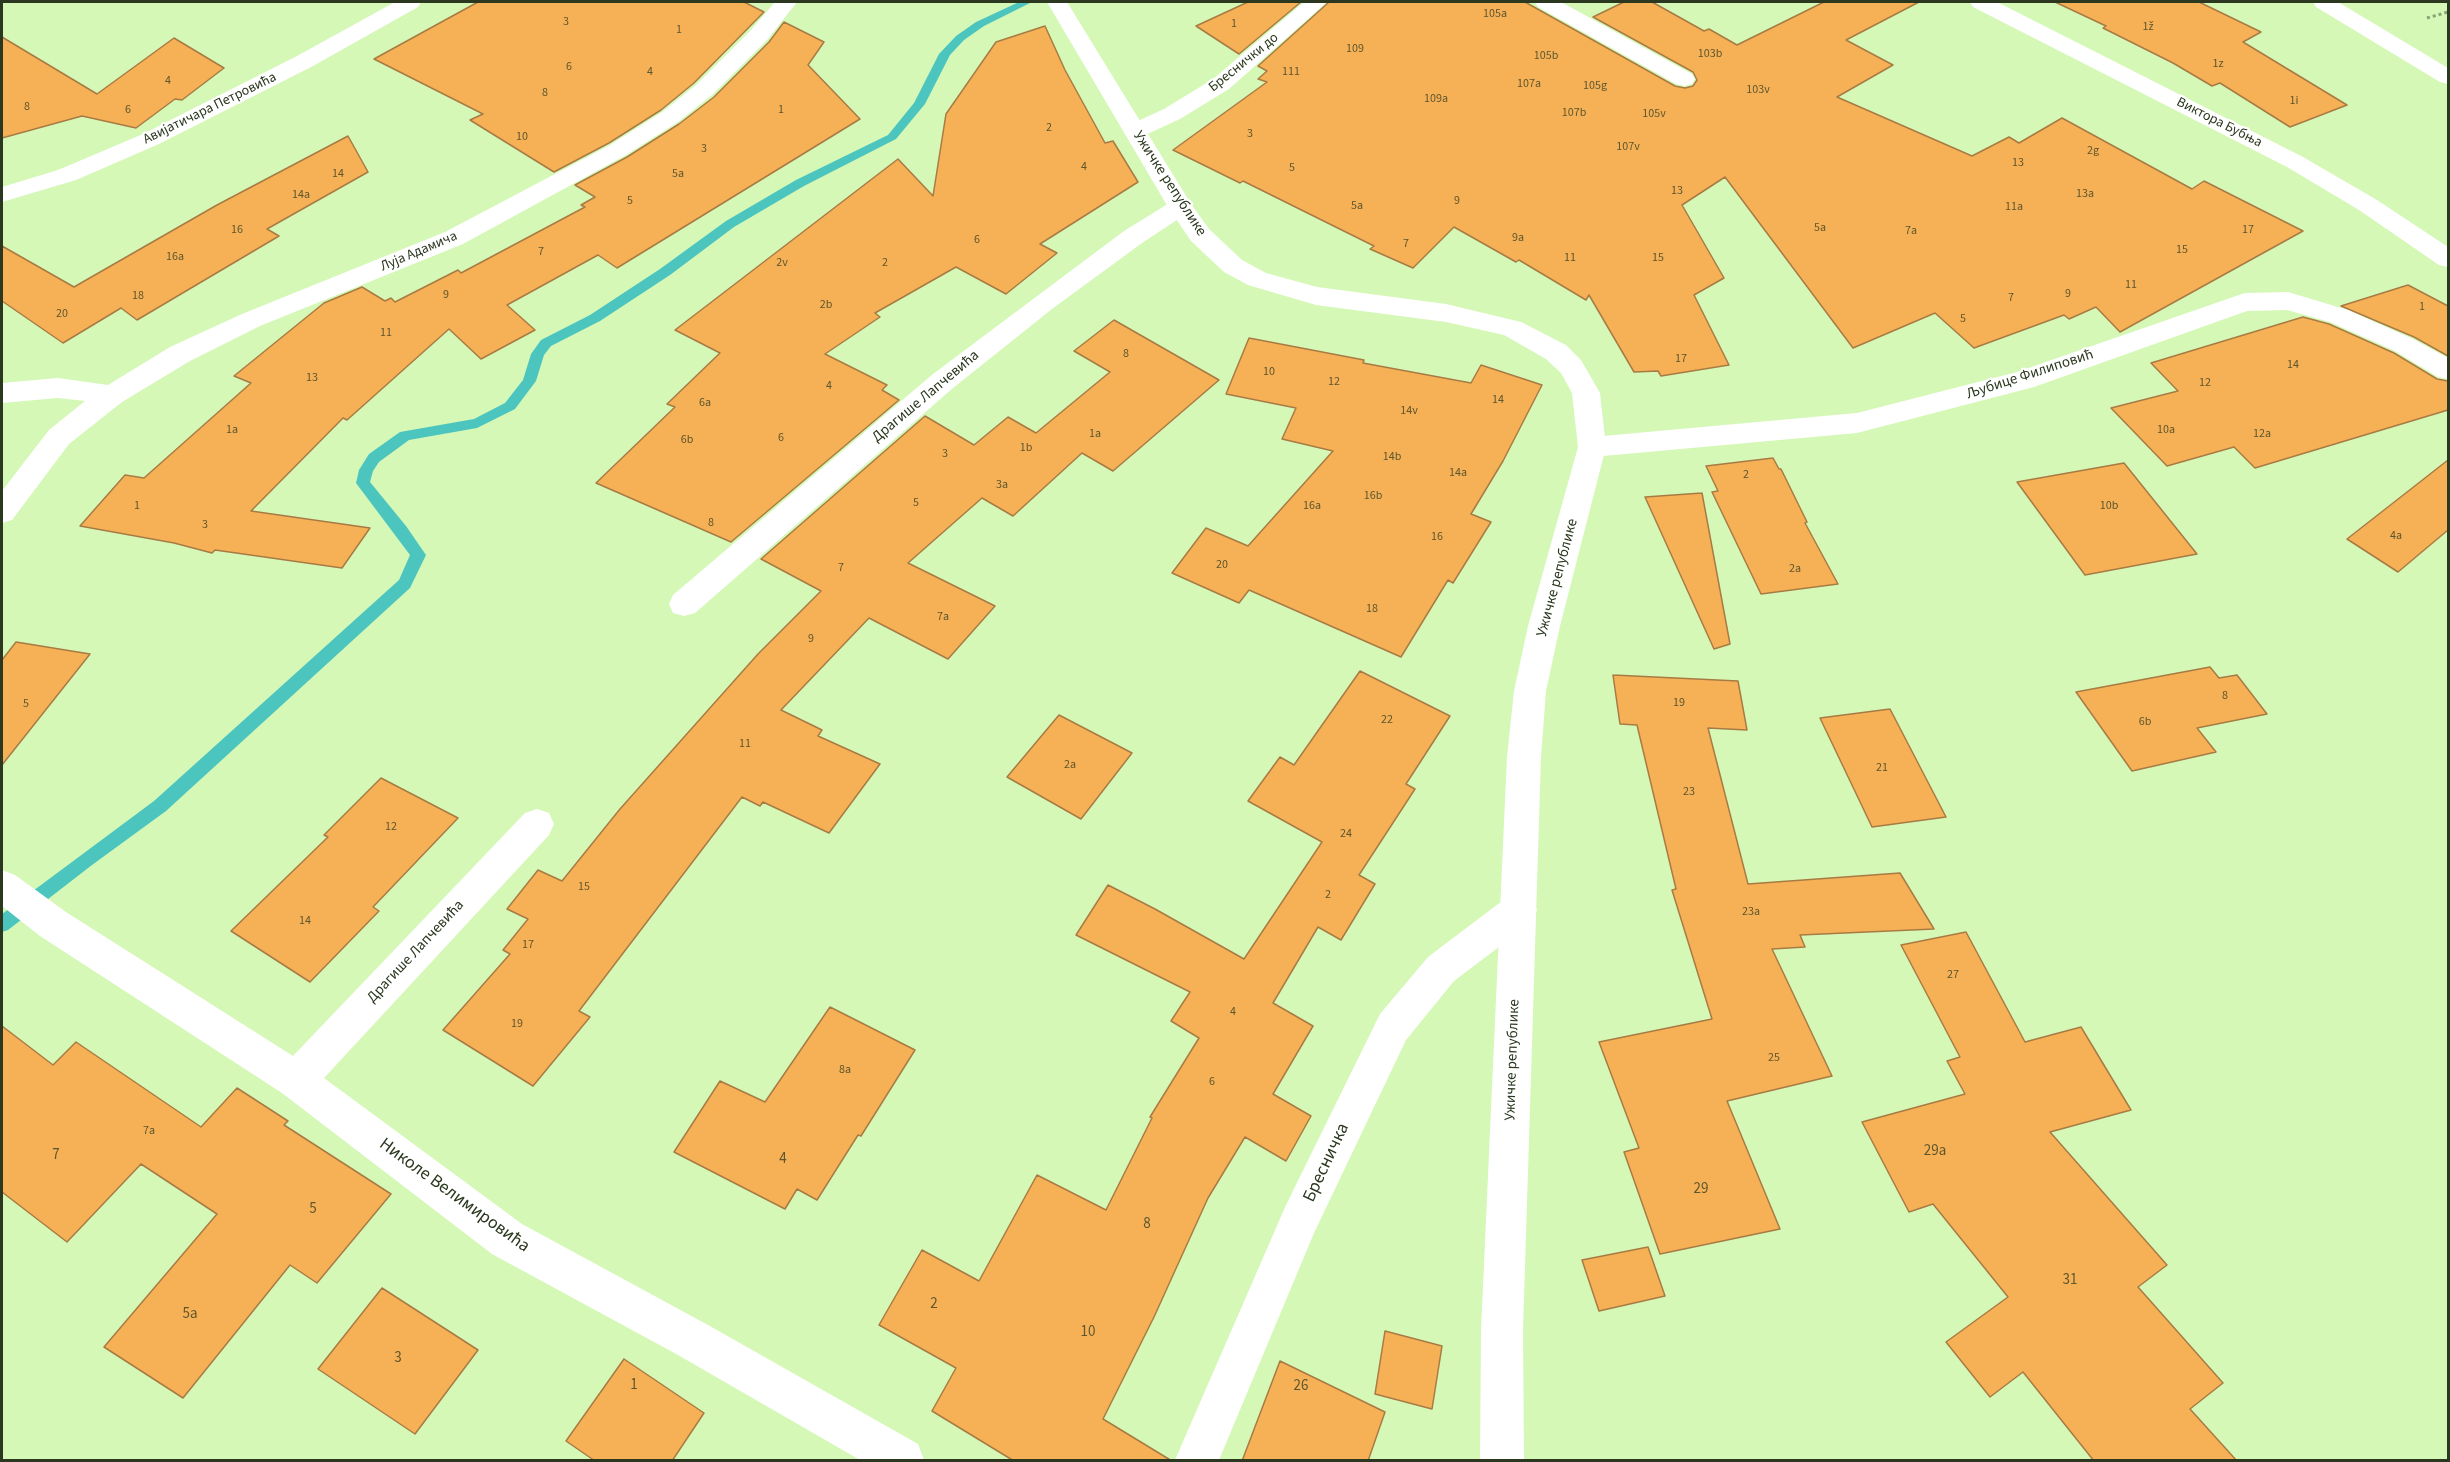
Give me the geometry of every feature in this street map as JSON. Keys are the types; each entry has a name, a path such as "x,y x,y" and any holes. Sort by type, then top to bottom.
{"street":[{"name":"Авијатичара Петровића","path":"2,195 67,175 151,139 305,61 410,2"},
{"name":"Луја Адамича","path":"2,512 59,437 112,395 180,354 251,320 454,238 618,150 670,117 704,90 759,35 786,2"},
{"name":"Бреснички до","path":"1135,131 1172,114 1221,84 1316,2"},
{"path":"1546,2 1684,78"},
{"name":"Виктора Бубња","path":"1981,2 2295,162 2368,205 2448,260"},
{"path":"2324,2 2448,77"},
{"name":"Ужичке републике","path":"1061,6 1106,86 1180,207 1200,235 1233,266 1257,279 1316,296 1488,321 1512,328 1556,352 1571,367 1586,393 1592,447 1567,547 1553,590 1530,691 1524,767 1502,1330 1502,1461"},
{"name":"Драгише Лапчевића","path":"684,604 943,381 1043,303 1133,237 1180,207"},
{"name":"Љубице Филиповић","path":"1592,447 1857,423 2025,380 2245,302 2288,302 2339,316 2404,345 2448,370"},
{"path":"2,393 57,388 112,395"},
{"name":"Драгише Лапчевића","path":"296,1080 537,824"},
{"name":"Николе Велимировића","path":"4,888 53,924 296,1080 507,1239 693,1340 902,1461"},
{"name":"Бресничка","path":"1197,1461 1300,1219 1393,1027 1441,969 1519,910"}],"building":[{"path":"478,2 744,2 764,12 694,83 661,110 609,143 554,172 470,120 483,114 374,59"},
{"path":"1248,2 1301,2 1239,54 1196,26"},
{"path":"1329,2 1525,2 1675,86 1685,88 1693,86 1697,80 1693,72 1593,17 1624,2 1652,2 1704,31 1709,29 1737,45 1824,2 1919,2 1846,40 1893,65 1837,97 1972,156 2009,137 2019,143 2062,118 2192,189 2204,181 2303,231 2120,332 2096,307 2069,319 2064,315 1974,348 1935,313 1853,348 1725,177 1682,205 1724,278 1694,295 1729,365 1661,376 1658,371 1634,372 1589,295 1586,300 1519,260 1516,262 1454,227 1413,268 1370,249 1374,246 1243,181 1240,183 1173,150 1267,82 1258,79 1267,71 1258,66"},
{"path":"2055,2 2199,2 2261,32 2243,42 2347,105 2290,127 2220,83 2212,86 2173,63 2103,28 2106,26"},
{"path":"784,22 824,42 808,65 860,119 617,268 598,255 507,305 535,330 481,359 449,329 347,420 343,418 251,511 370,528 342,568 215,550 212,553 174,543 80,526 125,475 144,478 251,383 234,376 324,303 362,287 385,301 391,298 395,302 458,270 461,273 585,207 581,205 595,197 575,185 627,157 679,124 714,97 769,42"},
{"path":"1045,26 1065,70 1105,143 1113,141 1138,182 1040,244 1057,253 1006,294 956,267 875,313 880,317 825,354 887,385 882,390 899,400 731,542 596,483 675,407 667,404 720,353 675,330 898,159 933,196 946,114 996,42"},
{"path":"2,37 97,94 174,38 224,68 182,100 175,99 136,128 82,116 2,138"},
{"path":"348,136 368,172 267,229 279,236 137,320 121,308 63,343 2,301 2,246 74,287 217,205"},
{"path":"2408,285 2448,306 2448,356 2414,337 2341,306"},
{"path":"2303,317 2329,324 2394,353 2437,379 2448,381 2448,410 2255,468 2234,447 2167,466 2111,408 2178,391 2151,363"},
{"path":"1114,320 1219,380 1113,471 1082,453 1013,516 982,498 908,563 995,606 948,659 869,618 781,710 822,730 818,736 880,764 829,833 763,802 760,806 742,797 579,1011 590,1017 533,1086 443,1030 510,954 503,950 528,919 507,909 538,870 562,881 620,809 758,654 821,591 761,559 925,416 974,445 1008,417 1036,433 1110,372 1074,351"},
{"path":"1249,338 1364,360 1363,363 1471,383 1481,365 1542,385 1503,461 1471,514 1491,522 1453,583 1448,580 1401,657 1249,590 1239,603 1172,573 1206,528 1248,546 1333,451 1282,439 1296,408 1226,394"},
{"path":"1773,458 1781,469 1807,522 1805,523 1838,584 1761,594 1712,492 1718,491 1706,466"},
{"path":"2448,460 2448,530 2398,572 2347,539"},
{"path":"2124,463 2197,554 2085,575 2017,482"},
{"path":"1702,493 1730,644 1714,649 1645,497"},
{"path":"16,642 90,654 2,765 2,660"},
{"path":"2210,667 2219,678 2237,675 2267,714 2197,728 2216,752 2132,771 2076,692"},
{"path":"1360,671 1450,716 1406,784 1415,789 1359,875 1375,884 1341,940 1318,927 1273,1003 1313,1026 1273,1094 1311,1116 1286,1161 1245,1137 1208,1198 1154,1317 1103,1419 1172,1461 1014,1461 932,1411 956,1368 879,1325 922,1250 979,1281 1037,1175 1106,1210 1152,1118 1150,1117 1199,1038 1171,1021 1190,992 1076,935 1108,885 1244,959 1322,842 1248,801 1280,757 1294,765"},
{"path":"1613,675 1738,681 1747,730 1708,728 1748,884 1900,873 1934,929 1800,935 1805,947 1772,949 1832,1076 1727,1101 1780,1229 1660,1254 1624,1152 1639,1148 1599,1042 1712,1019 1672,890 1676,889 1637,725 1620,724"},
{"path":"1890,709 1946,817 1872,827 1820,718"},
{"path":"1059,715 1132,753 1081,819 1007,777"},
{"path":"381,778 458,818 373,907 379,911 310,982 231,931 328,837 324,835"},
{"path":"1966,932 2025,1042 2081,1027 2131,1110 2050,1132 2167,1265 2138,1287 2223,1383 2190,1409 2237,1461 2094,1461 2023,1372 1990,1397 1946,1342 2008,1297 1933,1204 1909,1212 1862,1122 1965,1094 1947,1061 1960,1057 1901,945"},
{"path":"830,1007 915,1050 861,1136 858,1135 817,1200 797,1189 785,1209 674,1152 720,1081 765,1102"},
{"path":"2,1026 53,1065 76,1042 201,1127 237,1088 288,1121 284,1125 391,1194 317,1283 290,1265 183,1398 104,1347 217,1214 141,1164 67,1242 2,1192"},
{"path":"1648,1247 1665,1296 1599,1311 1582,1260"},
{"path":"382,1288 478,1350 415,1434 318,1369"},
{"path":"1385,1331 1442,1346 1432,1409 1375,1394"},
{"path":"624,1359 704,1413 672,1461 595,1461 566,1441"},
{"path":"1280,1361 1385,1412 1368,1461 1242,1461"}],"waterway":[{"path":"2,924 86,859 160,806 405,584 418,555 363,483 366,470 374,458 405,436 477,423 510,406 529,381 538,354 546,343 595,318 665,272 730,224 800,183 892,137 919,104 945,54 960,38 980,24 1027,2"}]}
